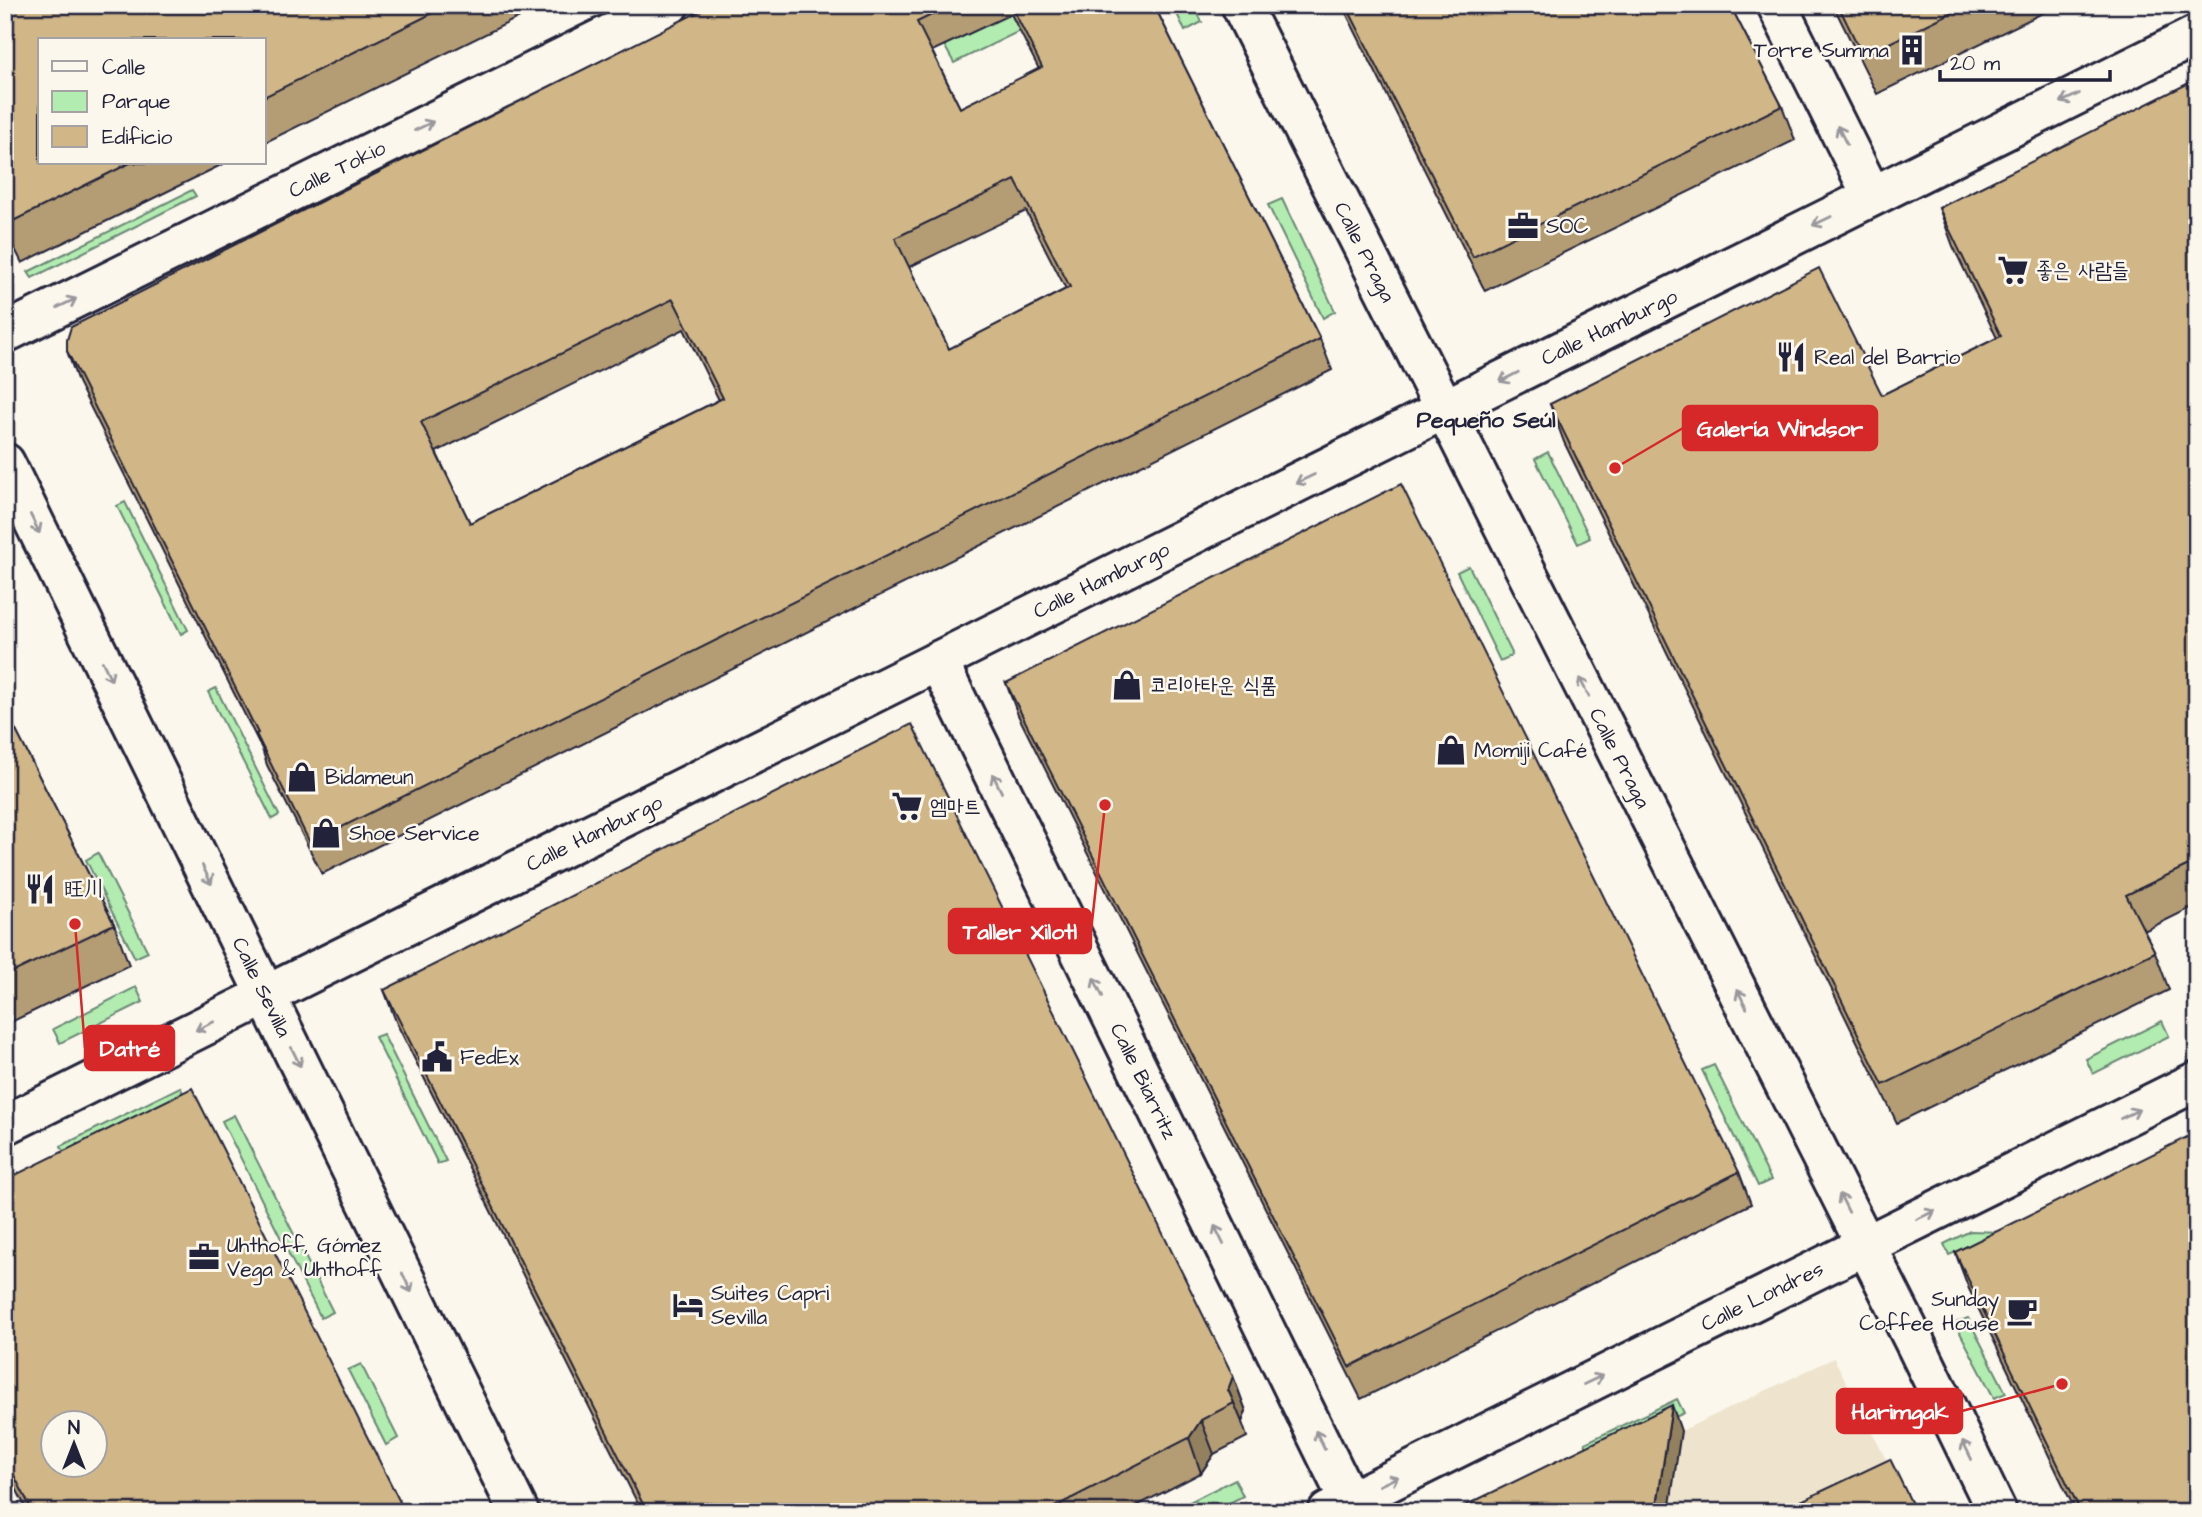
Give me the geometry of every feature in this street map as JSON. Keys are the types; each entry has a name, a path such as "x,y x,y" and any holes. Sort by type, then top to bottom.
{"street":[{"name":"Calle Tokio","path":"5,333 670,5"},
{"name":"Calle Praga","path":"1241,5 1997,1512"},
{"path":"1777,5 1872,197"},
{"name":"Calle Hamburgo","path":"5,1125 2197,35"},
{"name":"Calle Sevilla","path":"5,463 519,1512"},
{"name":"Calle Biarritz","path":"938,661 1338,1506"},
{"name":"Calle Londres","path":"1338,1506 2197,1081"}],"shaded area":[{"path":"1834,1358 1913,1512 1516,1512 1681,1431"}],"green space":[{"path":"1024,5 1034,24 954,63 944,45"},
{"path":"1173,5 1194,5 1202,22 1185,31"},
{"path":"192,190 196,196 32,278 28,272"},
{"path":"1282,199 1335,311 1323,318 1268,205"},
{"path":"1548,452 1590,538 1578,544 1535,459"},
{"path":"125,502 188,630 181,634 117,506"},
{"path":"1469,566 1512,653 1500,661 1457,572"},
{"path":"216,688 279,815 272,819 208,692"},
{"path":"98,853 148,952 135,958 86,860"},
{"path":"136,987 143,1002 60,1043 53,1029"},
{"path":"2162,1021 2169,1036 2093,1074 2086,1059"},
{"path":"383,1034 446,1161 438,1164 375,1037"},
{"path":"1714,1065 1771,1180 1758,1186 1702,1070"},
{"path":"180,1087 188,1102 68,1161 61,1146"},
{"path":"234,1115 333,1312 321,1318 222,1121"},
{"path":"1970,1231 2004,1232 1949,1255 1944,1244"},
{"path":"1968,1318 2006,1393 1994,1398 1955,1323"},
{"path":"361,1364 398,1438 386,1445 348,1370"},
{"path":"1677,1399 1684,1413 1591,1456 1585,1443"},
{"path":"1235,1479 1243,1496 1212,1512 1170,1512"}],"building":[{"path":"5,5 449,5 266,96 266,38 38,38 38,164 128,164 7,224"},
{"path":"712,5 952,5 917,22 960,108 1042,67 1011,5 1154,5 1320,339 310,843 67,351 71,327","holes":["1015,180 1070,287 949,349 895,238","673,299 723,398 470,523 421,422"]},
{"path":"1346,5 1730,5 1782,106 1473,257"},
{"path":"1838,5 1967,5 1863,56"},
{"path":"2197,79 2197,861 2126,895 2155,952 1883,1085 1550,404 1819,268 1882,395 2001,336 1939,208"},
{"path":"1401,484 1739,1172 1349,1367 1006,683"},
{"path":"5,709 114,924 5,976"},
{"path":"912,724 1233,1376 1228,1390 1234,1403 1201,1420 1189,1438 1045,1512 647,1512 384,990"},
{"path":"192,1088 405,1512 33,1512 5,1458 5,1180"},
{"path":"2197,1132 2197,1512 2081,1512 1955,1252"},
{"path":"1672,1405 1656,1512 1452,1512"},
{"path":"1890,1459 1916,1512 1778,1512"}],"place":[{"name":"Torre Summa","path":"1912,50"},
{"name":"SOC","path":"1523,226"},
{"name":"좋은 사람들","path":"2013,270"},
{"name":"Real del Barrio","path":"1791,357"},
{"name":"Galería Windsor","path":"1615,468"},
{"name":"코리아타운 식품","path":"1127,685"},
{"name":"Momiji Café","path":"1451,750"},
{"name":"Bidameun","path":"302,777"},
{"name":"Taller Xilotl","path":"1105,805"},
{"name":"엠마트","path":"907,806"},
{"name":"Shoe Service","path":"326,833"},
{"name":"旺川","path":"40,889"},
{"name":"Datré","path":"75,924"},
{"name":"FedEx","path":"437,1057"},
{"name":"Uhthoff, Gómez Vega & Uhthoff","path":"204,1257"},
{"name":"Suites Capri Sevilla","path":"688,1305"},
{"name":"Sunday Coffee House","path":"2022,1311"},
{"name":"Harimgak","path":"2062,1384"}],"district":[{"name":"Pequeño Seúl","path":"1486,419"}]}
